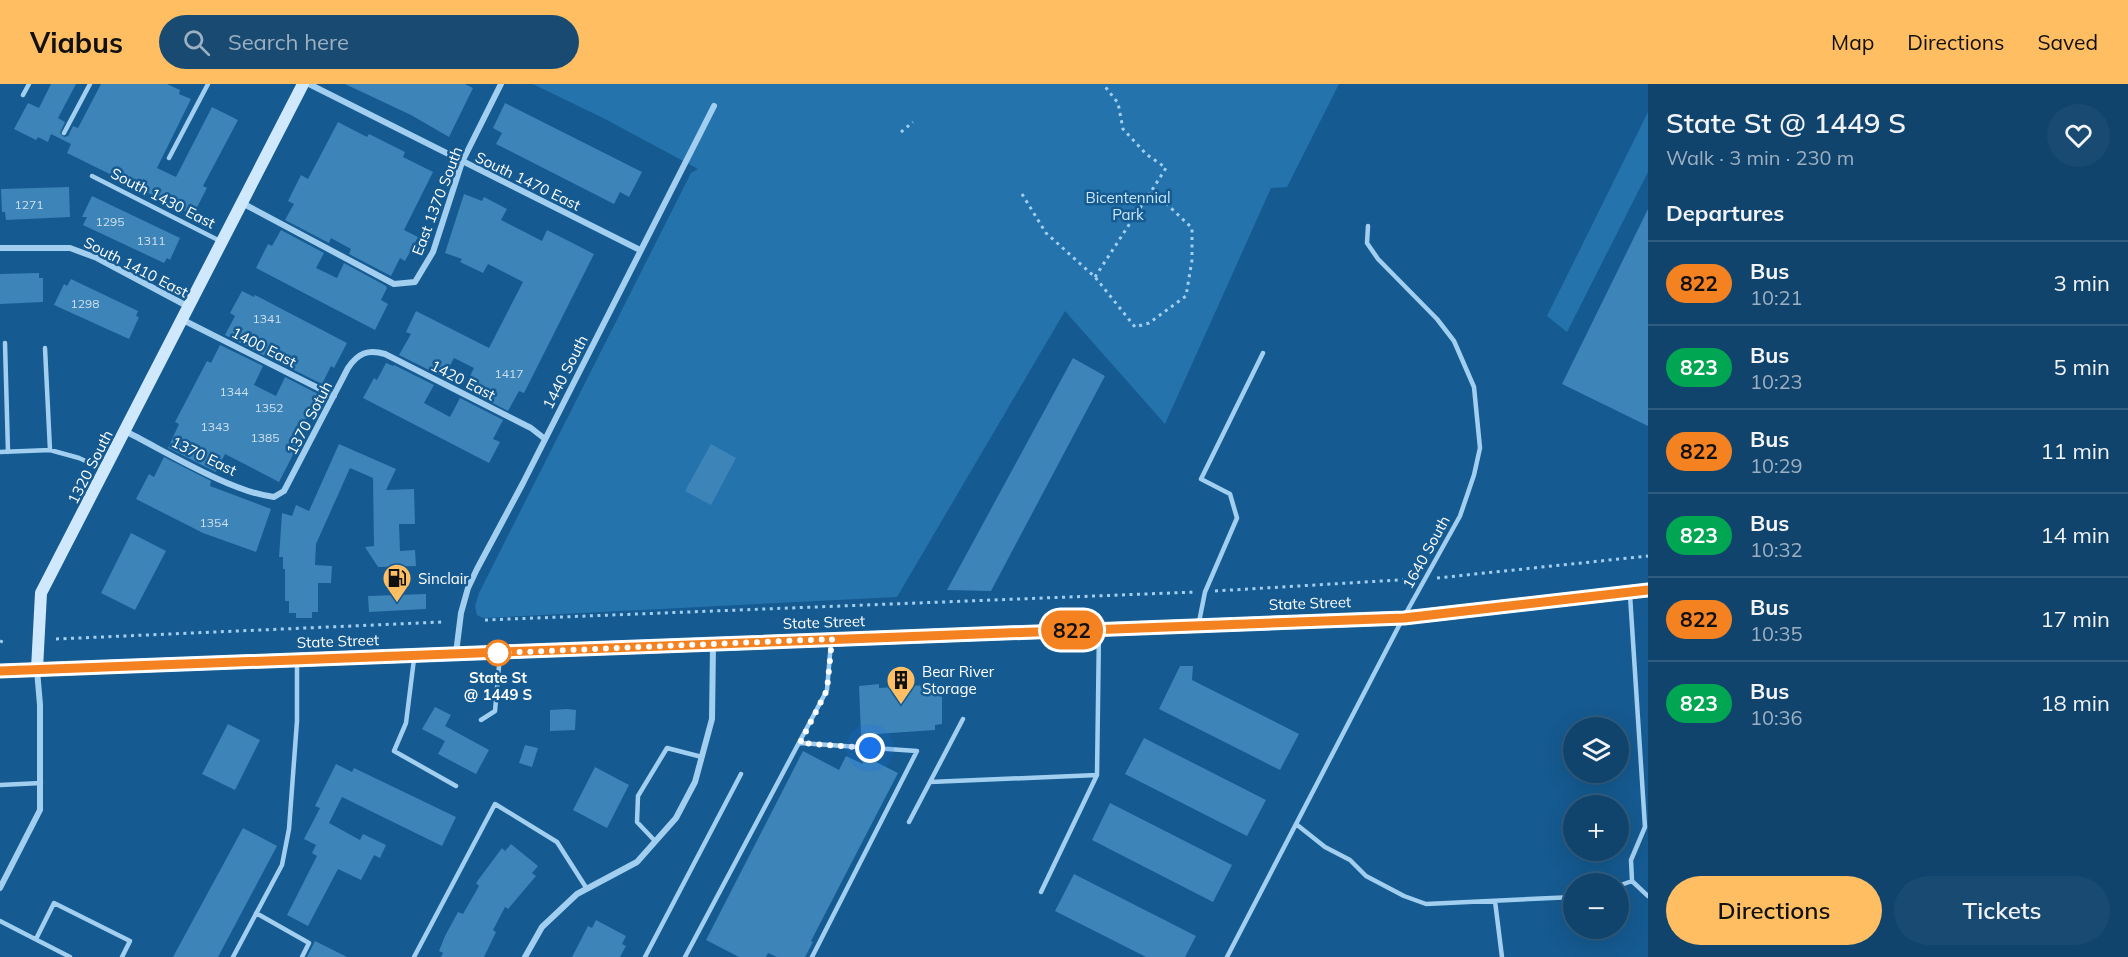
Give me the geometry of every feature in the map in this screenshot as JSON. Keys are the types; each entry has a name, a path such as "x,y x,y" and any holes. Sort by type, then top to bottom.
{"main road":[{"name":"State Street","path":"0,671 1404,618 1648,590"}],"street":[{"name":"1320 South","path":"0,888 40,810 40,705 37,669 41,593 303,84"},
{"name":"South 1470 East","path":"309,84 640,250"},
{"name":"East 1370 South","path":"242,203 394,284 415,282 433,252 462,162 501,84"},
{"name":"1440 South","path":"456,654 459,623 468,588 714,106"},
{"name":"South 1410 East","path":"0,248 70,248 98,258 189,307"},
{"name":"1400 East","path":"183,320 334,396"},
{"name":"1420 East","path":"366,352 385,354 531,428 545,439"},
{"name":"1370 Sotuh","path":"274,497 284,491 354,360 366,352"},
{"name":"1370 East","path":"125,431 223,481 274,497"},
{"path":"525,957 542,927 577,894 637,862 676,818 695,782 712,719 713,645"}],"lane":[{"path":"23,95 29,84"},
{"path":"64,133 90,84"},
{"path":"170,158 208,84"},
{"name":"South 1430 East","path":"92,176 223,242"},
{"name":"1640 South","path":"1227,957 1423,579 1460,516 1474,475 1480,448 1474,387 1454,341 1437,319 1378,259 1367,243 1368,226"},
{"path":"5,343 8,452"},
{"path":"45,348 50,450"},
{"path":"1199,625 1205,592 1237,518 1230,494 1201,479 1263,353"},
{"path":"0,452 50,450 79,458 105,470"},
{"path":"1630,592 1644,827 1631,860 1632,881 1648,896"},
{"path":"1041,892 1097,775 1099,629"},
{"path":"685,957 827,690 832,639"},
{"path":"481,720 495,711 500,653"},
{"path":"414,656 406,723 394,751 456,786"},
{"path":"233,957 282,865 289,829 297,721 297,661"},
{"path":"909,822 963,719"},
{"path":"1639,738 1648,737"},
{"path":"800,743 917,751 812,957"},
{"path":"655,841 637,822 638,796 667,748 702,757"},
{"path":"645,957 741,774"},
{"path":"930,782 1097,775"},
{"path":"0,785 41,783"},
{"path":"414,957 495,804 557,842 587,889"},
{"path":"1296,824 1325,847 1350,860 1366,876 1404,896 1426,904 1563,898"},
{"path":"1495,901 1502,957"},
{"path":"36,939 54,903 130,941 122,957"},
{"path":"256,913 309,943 302,957"},
{"path":"0,921 70,957"}],"path":[{"path":"1095,277 1166,168 1146,154 1123,129 1118,103 1103,84"},
{"path":"901,132 913,122"},
{"path":"1022,194 1046,233 1095,277 1135,327 1149,324 1186,296 1192,260 1191,228 1152,190"},
{"path":"485,620 1205,592 1423,579 1648,556"},
{"path":"56,639 442,622"},
{"path":"0,641 6,643"}],"green space":[{"name":"Bicentennial Park","path":"533,84 1339,84 1287,187 1271,188 1165,424 1065,311 897,597 483,618 477,615 475,606 479,593 691,173 698,169 605,119"},
{"path":"1648,112 1648,172 1567,332 1547,316"}],"building":[{"path":"51,84 76,84 58,118 65,122 60,133 64,137 68,136 73,126 78,128 101,84 167,84 180,90 179,94 191,99 157,168 176,177 212,107 238,120 203,186 207,188 193,215 67,153 71,144 51,134 48,142 38,137 36,140 14,129 28,103 39,108"},
{"path":"345,84 465,84 473,88 449,137 411,115"},
{"path":"505,103 642,172 629,197 620,192 614,204 496,144 502,133 493,128"},
{"path":"338,122 367,137 369,134 405,152 403,157 433,172 404,230 418,237 405,261 400,258 391,276 349,254 351,249 331,238 329,243 285,220 294,204 288,201 301,175 308,179"},
{"path":"69,187 70,217 6,220 5,212 2,212 1,189"},
{"path":"464,194 482,201 484,197 507,209 501,220 542,241 547,230 594,254 524,393 519,391 508,411 464,388 474,368 454,358 445,375 440,372 439,375 399,355 411,334 406,332 416,311 489,348 523,282 488,264 483,273 460,262 462,259 445,253"},
{"path":"92,196 180,238 170,260 167,258 164,263 83,225 87,217 82,217"},
{"path":"1648,209 1648,426 1562,384"},
{"path":"281,230 324,253 316,268 337,278 344,263 386,286 381,300 388,304 375,330 256,268 268,244 272,246"},
{"path":"39,273 39,278 43,278 43,302 0,304 0,274"},
{"path":"71,279 138,311 136,316 139,317 129,339 54,305 64,284 67,286"},
{"path":"242,291 254,297 255,295 347,343 334,368 331,366 322,384 290,368 291,365 268,354 267,357 225,335 235,316 230,313"},
{"path":"220,345 263,366 254,385 276,396 285,377 318,394 294,443 298,445 279,482 225,454 216,472 168,448 179,424 175,422 207,361 211,363"},
{"path":"1073,358 1105,376 991,591 947,590"},
{"path":"386,363 434,385 424,403 450,417 460,398 503,420 493,439 500,442 489,463 363,398 374,378 377,380"},
{"path":"339,444 396,469 386,490 414,489 415,524 399,524 400,551 415,550 416,566 378,567 365,547 374,546 373,478 350,468 316,544 315,565 332,566 331,583 318,583 318,612 312,612 312,618 296,618 296,613 289,613 289,601 285,601 285,569 283,569 283,557 279,557 282,513 292,516 296,505 309,511"},
{"path":"711,444 736,458 711,505 685,491"},
{"path":"164,457 211,481 210,486 271,509 256,552 203,533 136,499 149,474 154,477"},
{"path":"131,533 166,551 135,610 101,593"},
{"name":"Sinclair","path":"426,594 426,609 369,612 368,596"},
{"path":"1180,666 1193,666 1192,680 1299,734 1280,770 1159,709"},
{"name":"Bear River Storage","path":"879,684 879,688 942,684 942,724 935,725 935,730 861,735 859,686"},
{"path":"435,707 451,715 445,726 489,750 476,774 438,754 445,741 422,729"},
{"path":"550,710 576,710 575,730 550,731"},
{"path":"228,724 260,740 235,790 202,774"},
{"path":"1144,738 1266,800 1247,836 1125,774"},
{"path":"525,745 538,748 532,767 519,763"},
{"path":"803,751 839,770 846,756 863,764 862,755 898,773 811,941 813,942 805,957 777,957 768,953 766,957 739,957 706,940"},
{"path":"336,764 352,772 354,768 456,817 442,846 342,797 329,823 360,840 363,834 386,845 380,858 374,855 361,880 338,869 308,926 287,915 317,856 312,853 316,845 304,839 320,808 315,806"},
{"path":"595,767 629,785 607,828 573,810"},
{"path":"1110,803 1232,865 1213,902 1092,840"},
{"path":"243,828 277,846 218,957 173,957"},
{"path":"511,844 538,866 532,873 536,876 508,909 505,907 493,930 496,932 484,957 441,957 443,953 439,951 458,912 463,914 479,886 476,883 502,848 505,851"},
{"path":"1074,874 1196,936 1185,957 1146,957 1055,911"},
{"path":"596,920 626,936 622,944 626,946 620,957 572,957 588,926 592,928"},
{"path":"315,941 347,957 307,957"}],"bus line":[{"name":"822","path":"0,671 1404,618 1648,590"}],"place":[{"name":"Sinclair","path":"397,604"},
{"name":"State St @ 1449 S","path":"498,653"},
{"name":"Bear River Storage","path":"901,706"}],"route":[{"path":"498,653 832,639 827,690 800,743 870,748"}]}
